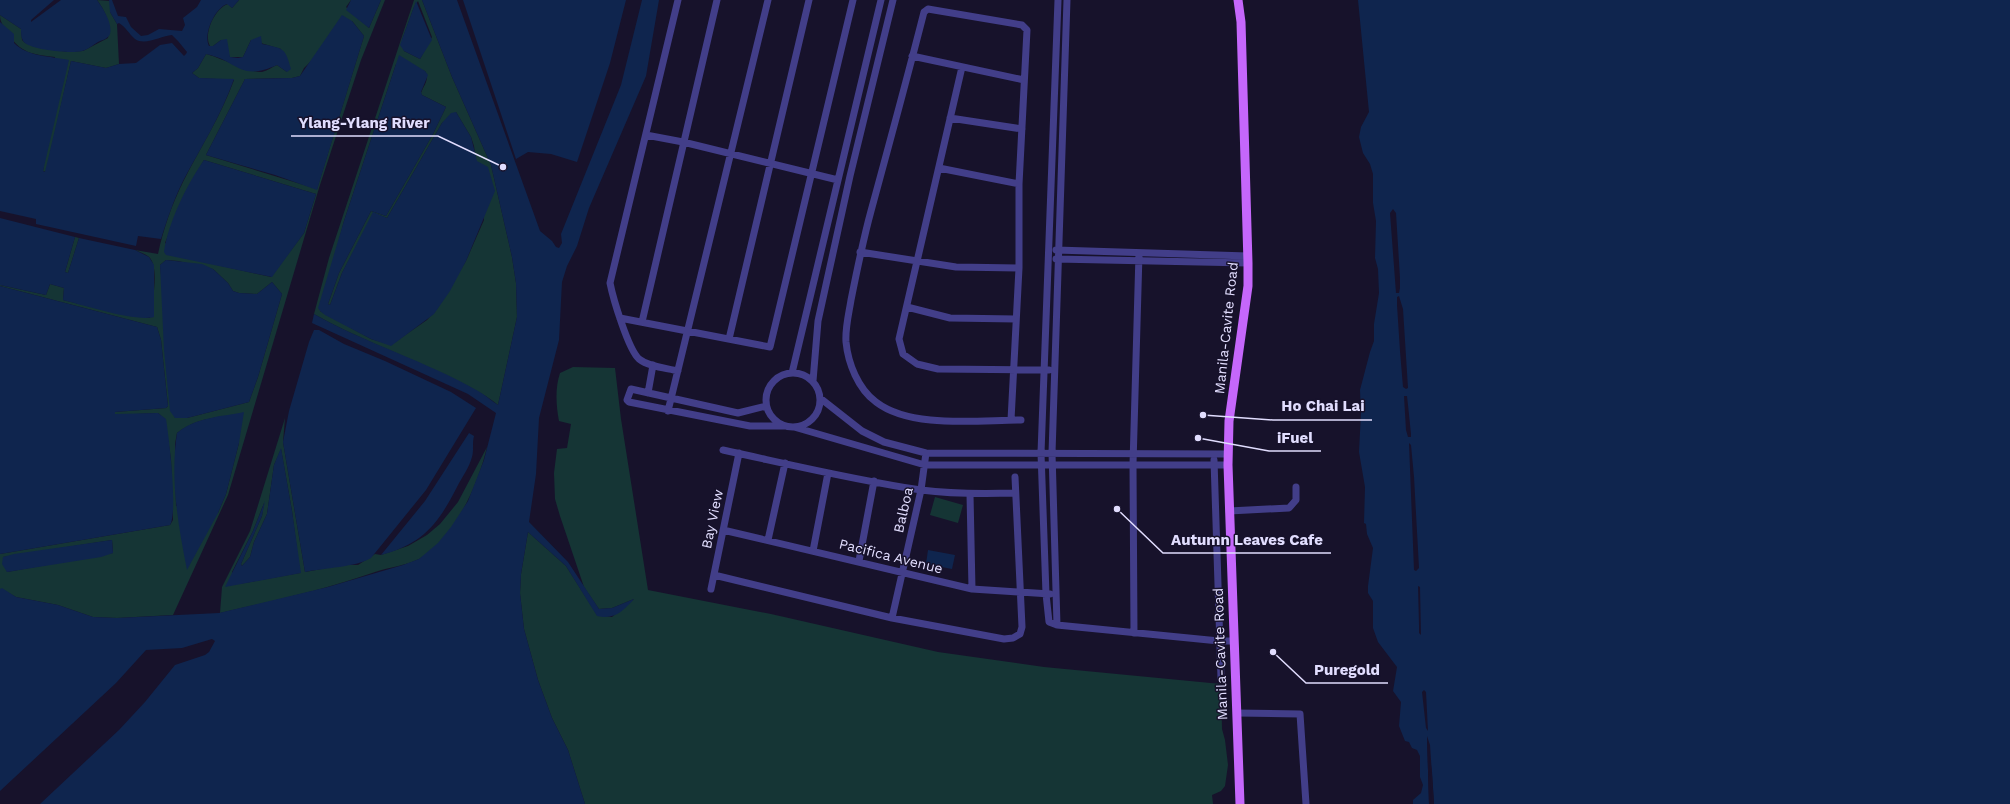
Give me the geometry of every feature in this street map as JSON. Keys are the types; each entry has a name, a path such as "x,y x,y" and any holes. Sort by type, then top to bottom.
{"main road":[{"name":"Manila-Cavite Road","path":"1238,0 1241,22 1248,286 1229,421 1228,465 1240,804"}],"street":[{"path":"678,0 610,283 620,318 635,354 641,360 678,371"},
{"path":"642,322 717,0"},
{"path":"668,411 768,0"},
{"path":"729,339 769,163 809,0"},
{"path":"620,318 770,347 810,174 853,0"},
{"path":"792,373 881,0"},
{"path":"813,381 818,321 834,247 893,0"},
{"path":"1057,625 1052,453 1060,259 1067,1 1059,0 1050,259 1041,453 1046,594 1049,622 1057,625 1134,633 1234,641"},
{"path":"1011,420 1015,370 1019,268 1019,184 1027,33 1025,27 1022,25 928,9 924,12 860,252 847,326 846,342 854,374 864,390 876,402 890,411 907,417 926,420 1011,420 1021,420"},
{"path":"912,56 1024,80"},
{"path":"962,67 899,339 903,354 917,364 938,369 1055,370"},
{"path":"950,118 1022,129"},
{"path":"646,135 684,142 838,180"},
{"path":"939,168 1019,184"},
{"path":"824,244 834,247"},
{"path":"1050,250 1248,260"},
{"path":"860,252 956,267 1019,268"},
{"path":"1134,633 1133,464 1139,254"},
{"path":"1050,259 1139,262 1248,260"},
{"path":"906,307 950,318 1016,319"},
{"path":"648,393 654,365"},
{"path":"784,426 773,418 766,406 766,394 771,383 784,374 792,373 807,376 813,381 819,392 820,398 816,415 806,424 794,427"},
{"path":"766,406 738,413 630,389 627,400 629,402 668,411 750,426 794,427 925,465 1228,465"},
{"path":"820,398 862,431 884,442 926,453 1228,454"},
{"path":"723,450 828,473 921,490 970,494 1015,493"},
{"name":"Bay View","path":"711,589 739,453"},
{"name":"Balboa","path":"892,618 921,490 926,453"},
{"path":"1214,454 1220,678"},
{"path":"768,540 785,463"},
{"path":"813,551 828,473"},
{"path":"714,575 892,618 1004,639 1013,638 1020,634 1022,627 1015,477"},
{"path":"859,561 874,481"},
{"path":"1229,511 1289,508 1296,500 1296,487"},
{"path":"970,494 972,589"},
{"name":"Pacifica Avenue","path":"723,530 972,589 1055,594"},
{"path":"1237,713 1300,714 1306,804"}],"green space":[{"path":"97,0 110,1 110,12 117,24 119,64 106,68 71,61 46,172 43,171 55,57 33,54 22,49 7,32 1,22 0,15 21,29 22,40 25,43 40,48 68,52 83,51 108,38 109,28 107,18"},
{"path":"239,0 351,0 346,7 369,28 381,0 385,0 361,60 319,188 228,495 173,615 117,618 93,617 58,605 16,597 0,589 0,554 170,525 173,520 171,459 165,419 158,413 114,415 115,412 166,408 168,406 161,340 157,327 0,285 46,295 50,284 64,288 63,300 117,313 150,318 155,277 154,269 149,257 135,250 158,254 165,226 175,199 217,119 234,80 199,78 192,73 198,68 206,54 242,68 257,72 262,72 277,65 287,72 281,49 251,40 243,57 230,57 221,40 213,46 210,46 208,41 209,28 215,16 223,6 228,4 232,8","holes":["352,21 364,36 317,189 206,155 245,79 292,78 300,76 304,68","204,160 316,194 304,233 271,277 217,265 165,243 185,193","166,260 178,261 213,269 228,283 233,291 239,293 257,294 272,282 282,294 258,377 249,402 187,418 175,418 160,265","223,416 239,443 226,494 218,513 176,506 175,444 177,433 182,429 210,418","112,540 113,553 7,572 3,557"]},
{"path":"414,0 422,0 452,77 491,165 512,257 516,283 517,317 498,405 486,396 466,385 429,367 346,331 314,314 329,258","holes":["418,1 432,37 420,59 404,51 402,40 414,7","396,64 425,71 427,79 421,93 422,95 446,107 433,134 386,216 371,211 339,273 328,304 330,305 342,273 374,213 387,218 442,123 456,112 471,137 474,146 484,220 466,261 437,309 427,320 391,345 371,339 320,311 344,221"]},
{"path":"75,237 79,238 68,273 65,272"},
{"path":"573,367 615,368 621,419 648,590 771,614 938,652 1044,667 1221,684 1222,729 1228,765 1225,786 1221,791 1212,795 1213,804 585,804 568,750 552,718 538,680 524,629 520,593 521,574 528,532 566,566 597,615 612,617 634,599 612,608 599,609 584,587 555,499 554,473 557,449 567,448 571,424 559,421 557,385 560,373"},
{"path":"285,418 283,442 305,572 343,565 358,565 375,554 381,555 408,546 427,535 440,524 458,502 487,447 478,478 454,525 432,550 419,559 317,590 220,613 222,587 250,531","holes":["281,449 292,511 300,573 239,584 232,572 253,531 264,503 262,516 241,564 242,566 250,557 254,542 267,514 274,465"]},
{"path":"935,497 963,505 958,523 930,515"}],"water":[{"path":"0,0 54,0 31,20 31,22 61,0 97,0 109,21 111,30 110,34 86,50 77,52 62,52 36,48 24,42 21,29 0,15"},
{"path":"109,0 112,0 118,16 126,17 131,27 141,36 148,35 159,29 182,31 185,25 183,18 197,7 201,0 239,0 232,8 227,4 223,6 214,16 209,28 209,46 213,46 221,40 227,39 230,57 238,58 243,57 251,40 261,36 262,44 279,48 285,53 291,69 287,72 277,65 264,70 247,71 217,57 206,54 198,68 192,73 199,78 234,79 229,93 217,119 183,181 161,239 138,236 136,246 36,224 36,219 0,211 0,22 14,34 14,43 20,48 40,55 69,60 43,171 45,172 71,61 106,68 119,64 136,63 160,45 172,43 184,56 186,54 187,52 172,35 148,41 139,41 135,39 119,23 117,24 110,12"},
{"path":"351,0 381,0 369,28 346,10"},
{"path":"422,0 457,0 540,231 552,241 556,247 559,248 562,243 561,234 621,85 642,0 659,0 646,76 589,208 577,246 567,266 562,282 559,340 539,418 536,474 529,522 568,562 599,609 612,608 634,599 622,611 614,616 597,616 566,566 528,532 521,574 520,593 524,629 538,680 552,718 568,750 585,804 40,804 119,730 145,702 175,665 205,655 209,652 215,641 212,639 182,648 146,650 116,683 0,791 0,589 2,588 16,597 58,605 93,617 117,618 219,613 328,587 419,559 438,543 451,527 468,501 484,460 496,413 468,394 312,323 314,314 334,325 458,380 498,405 517,317 516,283 512,257 491,165 452,77"},
{"path":"463,0 626,0 610,63 577,162 551,154 528,152 516,159"},
{"path":"1358,0 2010,0 2010,804 1434,804 1432,772 1427,737 1429,804 1413,804 1413,800 1421,793 1423,785 1420,777 1420,756 1417,750 1412,748 1409,742 1405,741 1399,726 1401,702 1393,691 1397,667 1378,642 1373,628 1373,601 1368,593 1373,548 1367,534 1366,524 1364,523 1365,487 1359,452 1361,413 1360,390 1374,341 1374,324 1379,293 1378,269 1375,258 1376,221 1373,203 1373,174 1370,164 1363,153 1359,137 1361,127 1369,112"},
{"path":"416,1 432,40 420,59 404,51 400,45"},
{"path":"342,15 352,21 364,36 317,190 275,175 206,155 245,79 292,78 300,76"},
{"path":"399,55 425,71 428,75 421,92 422,95 446,107 433,134 386,216 371,211 339,273 328,304 330,305 342,273 373,212 387,218 442,123 451,113 456,112 471,137 477,161 488,167 495,191 466,261 450,291 434,314 391,346 371,339 325,315 318,308 344,221"},
{"path":"204,160 316,194 304,233 272,277 166,255 164,252 166,241 179,204 191,180"},
{"path":"0,218 75,237 65,272 68,273 79,238 135,250 149,257 154,265 154,317 146,318 123,315 63,300 64,288 50,284 46,295 0,285"},
{"path":"166,260 202,264 213,269 228,283 233,291 239,293 257,294 272,282 282,294 258,377 249,402 187,418 175,418 170,411 164,350 160,265"},
{"path":"0,286 157,327 161,340 168,406 166,408 115,412 115,414 158,413 166,419 171,457 173,490 172,517 170,525 0,554"},
{"path":"314,330 319,330 344,344 385,361 451,392 476,408 426,490 371,558 349,565 305,572 283,442 289,411 309,342"},
{"path":"244,412 239,443 226,494 218,513 187,570 176,502 174,467 177,433 200,421"},
{"path":"469,433 474,436 471,461 436,522 428,531 408,545 381,555 425,501"},
{"path":"281,448 301,573 225,587 253,531 265,501 262,516 241,564 242,566 250,557 254,542 267,514 274,465"},
{"path":"112,540 113,553 101,557 7,572 2,564 3,557 14,554"},
{"path":"928,550 955,555 952,569 926,564"}],"pier":[{"path":"1393,209 1396,213 1400,278 1399,293 1396,293 1390,213"},
{"path":"1399,296 1403,309 1408,388 1406,389 1403,387 1400,351 1397,305 1397,297"},
{"path":"1404,396 1407,396 1411,437 1408,437 1406,430"},
{"path":"1409,443 1411,445 1414,477 1419,568 1416,571 1414,570"},
{"path":"1418,586 1420,587 1421,635 1419,633"},
{"path":"1424,690 1426,692 1428,731 1426,728 1422,692"},
{"path":"1427,736 1430,745 1434,804 1432,804 1429,750 1431,804 1429,804"}],"place":[{"name":"Ylang-Ylang River","path":"503,167"},
{"name":"Ho Chai Lai","path":"1203,415"},
{"name":"iFuel","path":"1198,438"},
{"name":"Autumn Leaves Cafe","path":"1117,509"},
{"name":"Puregold","path":"1273,652"}]}
